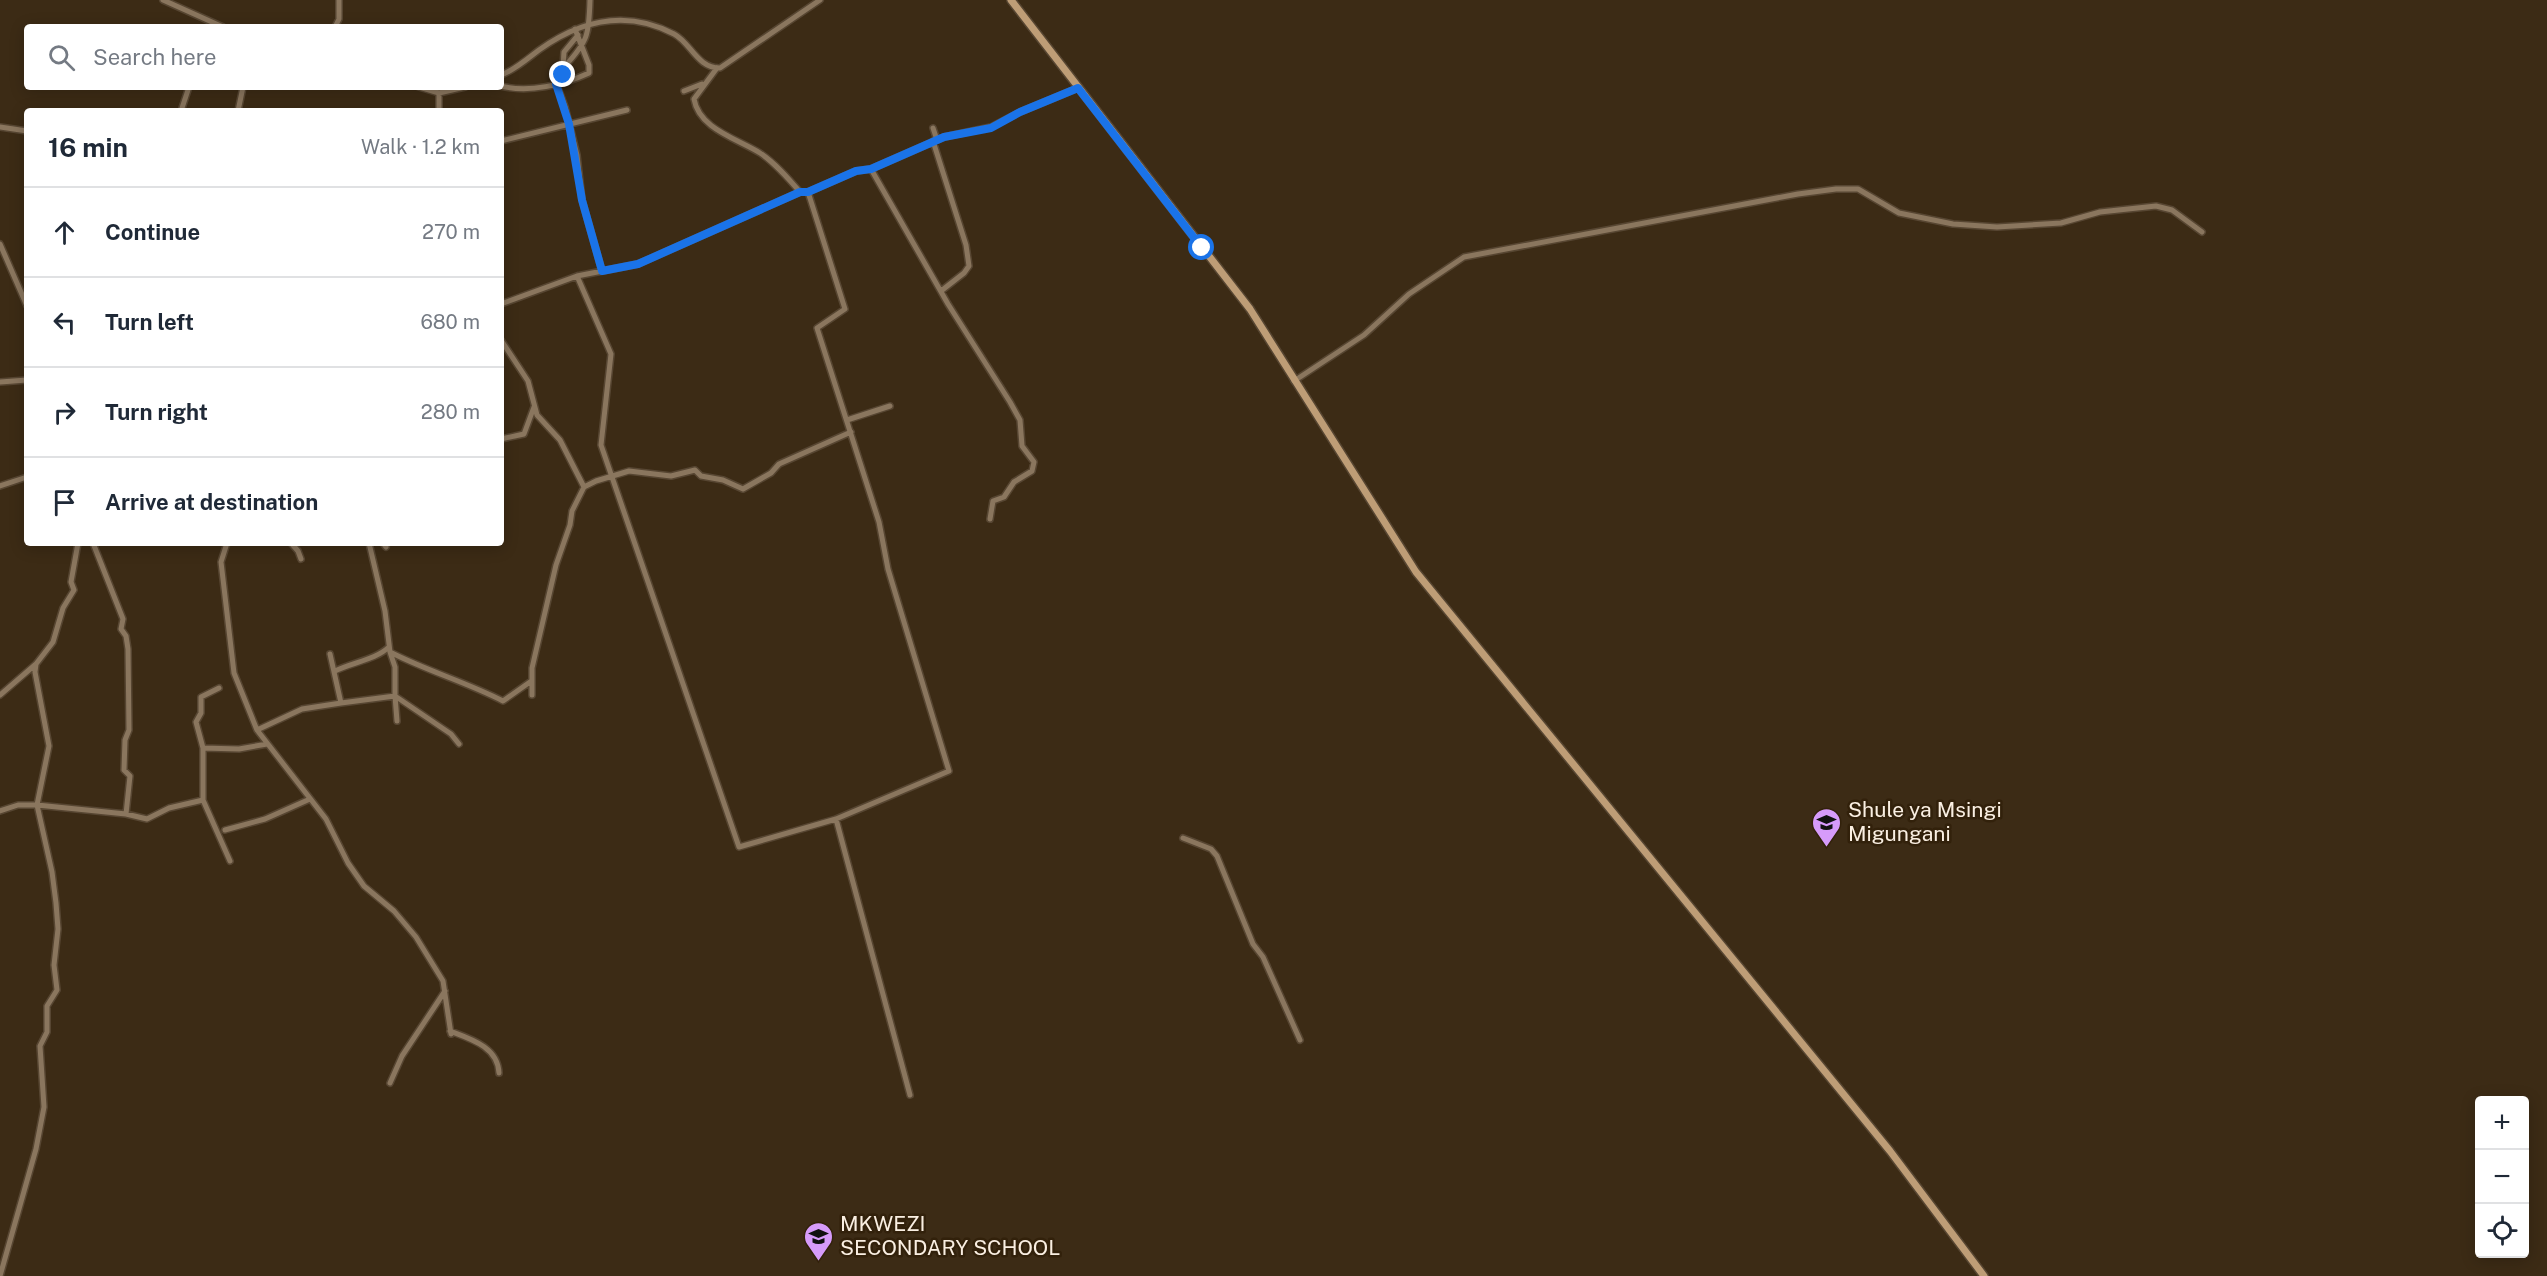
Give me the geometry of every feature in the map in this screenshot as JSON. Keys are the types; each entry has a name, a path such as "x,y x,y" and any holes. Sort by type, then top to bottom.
{"main road":[{"path":"1011,0 1250,309 1416,572 1890,1150 1984,1276"}],"street":[{"path":"163,0 210,24"},
{"path":"336,24 339,19 339,0"},
{"path":"565,66 588,38 590,0"},
{"path":"504,73 588,26 618,18 647,23 678,36 699,60 712,68 717,68 727,65 764,36 820,0"},
{"path":"504,87 521,90 556,84 589,72 589,65 577,32"},
{"path":"562,81 565,66 564,52 577,32"},
{"path":"717,68 694,99 701,117 729,137 761,154 800,192"},
{"path":"556,84 569,124 582,200 602,271"},
{"path":"684,91 704,84"},
{"path":"504,303 577,276 638,264 800,192 808,192 856,171 871,169 935,140 991,128 1020,112 1078,88"},
{"path":"182,108 188,90"},
{"path":"239,108 242,90"},
{"path":"429,90 439,93 452,90"},
{"path":"439,93 439,108"},
{"path":"504,140 627,110"},
{"path":"0,127 24,131"},
{"path":"933,128 966,245 969,266 964,273 941,291"},
{"path":"871,169 941,291 1020,420 1022,446 1034,462 1032,471 1014,482 1004,497 993,501 990,519"},
{"path":"1294,381 1364,335 1409,294 1464,257 1798,194 1836,189 1858,189 1899,213 1953,224 1996,227 2061,224 2100,212 2156,206 2172,210 2202,232"},
{"path":"577,276 611,354 601,445 739,847 836,819 949,771 888,569 879,522 817,328 845,309 808,192"},
{"path":"0,244 24,299"},
{"path":"504,345 528,381 537,415 560,440 584,487"},
{"path":"0,382 24,380"},
{"path":"504,438 524,434 534,406"},
{"path":"847,420 890,406"},
{"path":"532,695 530,682 556,565 570,525 572,511 584,487 629,471 671,476 695,470 701,476 723,480 744,489 771,473 778,464 850,432"},
{"path":"0,486 24,478"},
{"path":"0,695 36,664 52,642 63,608 74,590 71,582 77,546"},
{"path":"94,546 123,619 121,629 126,636 128,649 129,730 125,740 124,770 130,776 130,780 126,813"},
{"path":"226,546 221,562 234,673 257,730 326,819 348,863 364,886 394,911 416,937 444,981 450,1033 486,1047 499,1068 499,1073"},
{"path":"294,546 301,559"},
{"path":"371,546 395,667 397,721"},
{"path":"390,650 504,701 530,682"},
{"path":"335,671 354,662 380,656 390,650"},
{"path":"330,654 341,703"},
{"path":"0,1276 30,1178 36,1149 44,1107 40,1046 47,1032 47,1006 57,990 54,965 58,930 56,903 52,872 37,806 49,746 35,672 36,664"},
{"path":"219,688 201,697 201,713 196,722 203,748 203,800 230,861"},
{"path":"257,730 302,709 395,696 451,734 459,744"},
{"path":"203,748 239,749 267,744"},
{"path":"225,830 265,819 310,799"},
{"path":"0,811 18,805 37,806 126,813 147,819 169,808 203,800"},
{"path":"836,819 910,1095"},
{"path":"1183,838 1211,849 1217,856 1253,944 1263,957 1300,1040"},
{"path":"390,1083 402,1056 445,991"}],"place":[{"name":"Shule ya Msingi Migungani","path":"1827,848"},
{"name":"MKWEZI SECONDARY SCHOOL","path":"819,1262"}],"route":[{"path":"563,75 562,81 556,84 565,107 577,155 582,200 588,216 593,246 602,271 638,264 800,192 808,192 856,171 871,169 944,137 991,128 1020,112 1078,88 1202,248"}]}
